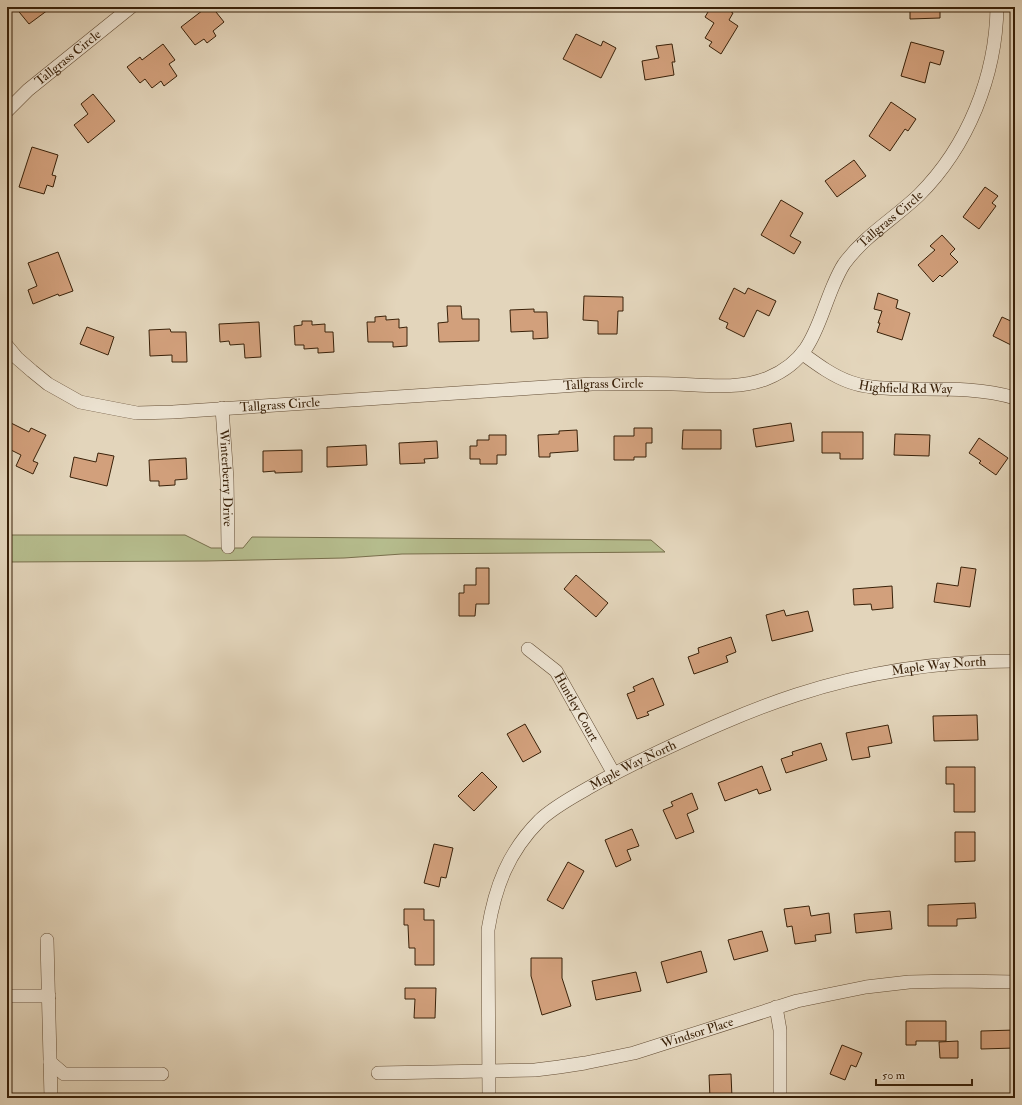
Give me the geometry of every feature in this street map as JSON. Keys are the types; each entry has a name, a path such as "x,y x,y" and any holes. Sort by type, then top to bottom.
{"street":[{"name":"Tallgrass Circle","path":"7,111 28,90 131,7"},
{"name":"Tallgrass Circle","path":"7,346 17,358 48,384 80,402 137,413 592,384 642,383 740,385 768,378 786,368 803,354 815,335 828,299 843,265 866,239 918,196 934,179 946,163 966,130 981,97 988,77 995,35 997,7"},
{"name":"Highfield Rd Way","path":"803,354 818,366 834,375 850,382 869,387 968,389 998,393 1015,398"},
{"name":"Winterberry Drive","path":"222,408 227,478 228,547"},
{"name":"Huntley Court","path":"528,649 556,671 614,774"},
{"name":"Maple Way North","path":"489,1098 488,930 492,904 503,874 517,848 541,820 555,808 614,774 690,737 796,695 845,681 923,666 954,663 1015,661"},
{"path":"47,940 51,1098"},
{"name":"Windsor Place","path":"378,1073 489,1072 535,1070 559,1067 634,1053 776,1007 866,987 909,982 1015,982"},
{"path":"7,996 49,996"},
{"path":"776,1007 780,1030 780,1098"},
{"path":"50,1062 64,1074 162,1074"}],"green space":[{"path":"7,535 185,535 211,548 243,548 252,537 651,540 665,552 402,554 344,558 207,561 7,562"}],"building":[{"path":"15,7 52,7 29,24"},
{"path":"207,7 212,7 224,22 213,31 216,36 207,43 204,39 195,45 181,27"},
{"path":"711,7 723,7 733,13 729,20 738,26 721,54 709,46 712,42 705,38 714,23 705,17"},
{"path":"910,7 940,7 940,18 910,19"},
{"path":"576,34 601,46 603,41 616,48 601,78 563,59"},
{"path":"911,42 944,51 940,65 930,62 925,83 901,76"},
{"path":"163,44 175,60 169,64 177,76 164,86 161,81 152,88 145,79 140,83 127,67 140,57 142,60"},
{"path":"672,44 675,62 672,62 674,75 645,80 642,61 659,58 656,46"},
{"path":"93,94 115,121 88,143 74,125 88,114 81,104"},
{"path":"891,102 916,119 908,131 905,129 890,151 869,136"},
{"path":"32,147 58,155 52,175 56,176 53,187 47,185 44,194 19,187"},
{"path":"854,160 866,176 837,197 825,181"},
{"path":"985,187 998,196 992,203 996,206 979,229 963,217"},
{"path":"781,200 803,213 790,236 801,242 794,254 761,235"},
{"path":"942,235 955,249 950,254 958,262 942,277 940,275 933,282 918,265 935,250 930,246"},
{"path":"58,252 73,291 59,296 58,294 33,304 28,290 37,286 28,263"},
{"path":"734,288 745,294 748,288 776,301 769,316 757,310 744,337 726,328 728,323 719,319"},
{"path":"878,293 898,300 896,308 910,313 902,340 877,332 882,311 874,309"},
{"path":"584,296 623,297 623,311 618,311 617,334 598,334 598,321 583,320"},
{"path":"447,306 461,306 462,319 479,319 479,341 439,342 438,323 448,322"},
{"path":"534,309 534,312 547,312 548,338 533,339 533,331 511,332 510,310"},
{"path":"386,316 386,320 399,319 399,328 407,327 407,346 393,347 393,342 368,342 367,322 375,322 375,317"},
{"path":"1002,317 1015,323 1015,347 993,336"},
{"path":"302,321 312,321 312,325 325,324 325,332 333,332 334,352 318,353 318,348 304,349 304,345 295,345 294,326 302,325"},
{"path":"259,322 261,357 245,358 244,344 230,345 229,341 220,342 219,324"},
{"path":"87,327 114,337 108,355 80,344"},
{"path":"170,329 171,332 186,332 187,362 172,362 172,355 150,356 149,330"},
{"path":"11,423 29,432 31,428 46,435 33,461 38,463 33,474 16,466 21,455 7,448 7,431"},
{"path":"791,423 794,441 756,447 753,429"},
{"path":"634,428 652,428 652,443 646,443 646,457 634,457 634,460 614,460 614,436 634,436"},
{"path":"577,430 578,451 550,453 550,457 539,457 538,435 559,434 559,431"},
{"path":"683,430 721,430 721,449 682,449"},
{"path":"822,432 863,432 863,459 840,459 840,453 822,453"},
{"path":"895,434 930,435 929,456 894,455"},
{"path":"489,435 506,435 506,455 497,455 497,464 480,464 480,459 470,459 470,446 477,446 477,440 489,440"},
{"path":"979,438 1008,458 996,475 979,463 981,461 969,453"},
{"path":"437,441 438,458 424,459 425,463 400,464 399,443"},
{"path":"366,445 367,465 327,467 327,447"},
{"path":"302,450 302,472 263,472 263,451"},
{"path":"98,453 114,456 107,486 70,477 74,457 96,462"},
{"path":"186,458 187,479 175,480 175,485 159,486 159,481 150,481 149,460"},
{"path":"961,567 976,569 970,607 934,602 937,583 958,586"},
{"path":"476,568 489,568 489,604 476,604 475,616 459,616 459,593 464,593 464,585 476,585"},
{"path":"576,575 608,603 596,617 564,589"},
{"path":"892,586 893,608 872,610 871,604 854,605 853,589"},
{"path":"784,610 786,616 808,611 813,631 772,641 766,615"},
{"path":"731,637 736,652 726,656 728,662 694,674 688,657 699,653 698,648"},
{"path":"653,678 664,705 647,712 649,715 637,719 627,694 635,691 633,687"},
{"path":"977,715 978,740 934,741 933,716"},
{"path":"525,724 541,752 523,762 507,734"},
{"path":"888,725 892,743 868,747 870,757 852,760 846,733"},
{"path":"821,743 827,760 786,773 781,759 793,755 792,752"},
{"path":"762,766 771,790 759,794 757,789 725,801 718,783"},
{"path":"946,767 975,767 975,812 954,812 954,784 946,784"},
{"path":"482,772 497,787 474,811 458,796"},
{"path":"692,793 698,809 687,814 694,832 676,839 663,810 673,806 671,802"},
{"path":"632,829 639,846 627,850 631,860 616,867 605,840"},
{"path":"955,832 975,832 975,861 955,862"},
{"path":"434,844 453,848 446,878 441,877 439,887 424,883"},
{"path":"568,862 584,871 563,909 547,900"},
{"path":"975,903 976,918 957,919 957,926 928,926 928,905"},
{"path":"809,906 811,916 829,913 831,933 815,935 816,941 795,944 792,926 787,927 784,909"},
{"path":"404,909 424,909 424,920 434,920 434,965 415,965 415,948 409,948 408,925 404,925"},
{"path":"890,911 892,929 856,933 854,914"},
{"path":"762,931 768,951 734,960 728,940"},
{"path":"701,951 707,972 667,983 661,962"},
{"path":"531,958 562,958 562,978 571,1006 542,1015 531,976"},
{"path":"636,972 641,991 596,1000 592,981"},
{"path":"405,988 436,988 435,1018 414,1018 415,999 405,999"},
{"path":"906,1021 946,1021 946,1041 916,1041 916,1045 906,1045"},
{"path":"1015,1030 1015,1048 981,1049 981,1031"},
{"path":"958,1041 958,1058 940,1058 939,1042"},
{"path":"842,1045 862,1053 856,1067 851,1065 845,1080 830,1074"},
{"path":"731,1074 732,1098 710,1098 709,1075"}]}
